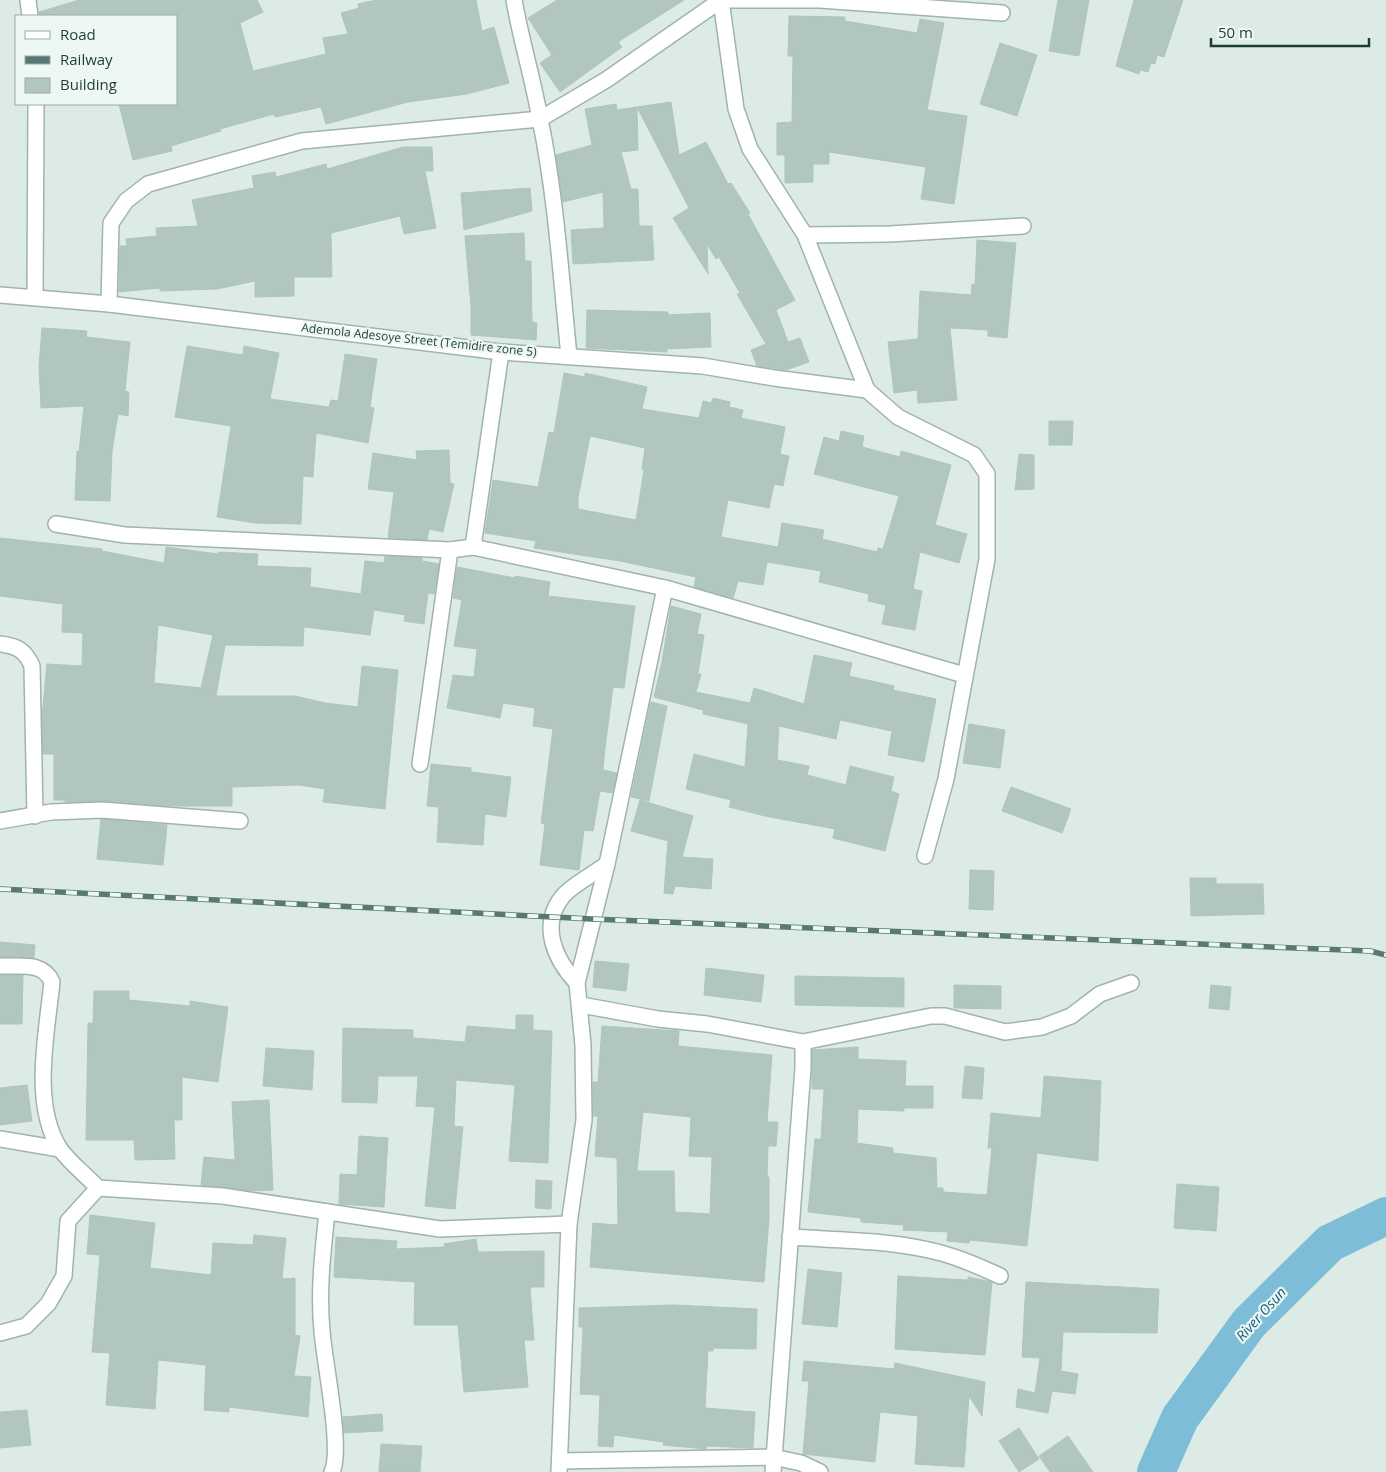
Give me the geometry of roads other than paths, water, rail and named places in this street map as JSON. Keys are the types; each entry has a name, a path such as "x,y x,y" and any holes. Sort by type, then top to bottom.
{"street":[{"path":"28,0 30,15"},
{"path":"514,0 519,30 540,119 556,226 569,356"},
{"path":"721,0 736,108 750,149 805,235 867,390 898,417 974,455 987,474 987,559 964,674 946,779 925,856"},
{"path":"109,304 111,223 126,201 148,184 302,141 540,119 606,80 721,0 820,0 1002,13"},
{"path":"35,296 36,105"},
{"path":"805,235 890,234 1023,226"},
{"name":"Ademola Adesoye Street (Temidire zone 5)","path":"0,295 35,296 109,304 501,352 703,366 867,390"},
{"path":"473,547 501,352"},
{"path":"56,524 125,535 450,550 473,547 665,588 964,674"},
{"path":"420,764 450,550"},
{"path":"665,588 607,864 578,983 581,1004 584,1120 569,1224 559,1467 773,1465 800,1463 820,1472"},
{"path":"0,644 14,646 26,653 32,666 35,816"},
{"path":"0,821 51,812 102,810 240,821"},
{"path":"578,983 564,968 552,942 552,917 563,895 607,864"},
{"path":"0,966 36,967 44,970 52,982 42,1068 46,1112 60,1148 98,1188 223,1196 440,1229 569,1224"},
{"path":"581,1004 658,1019 707,1024 803,1042 931,1016 945,1016 1005,1032 1042,1027 1070,1016 1100,994 1131,983"},
{"path":"773,1465 803,1068 803,1042"},
{"path":"0,1139 60,1148"},
{"path":"0,1333 26,1326 48,1304 64,1276 68,1221 98,1188"},
{"path":"327,1212 322,1271 321,1330 335,1444 335,1466 332,1472"},
{"path":"790,1237 872,1242 924,1249 969,1262 1000,1276"}],"waterway":[{"name":"River Osun","path":"1156,1472 1180,1418 1249,1323 1330,1243 1386,1216"}],"railway":[{"path":"0,889 592,919 1370,951 1386,955"}]}
